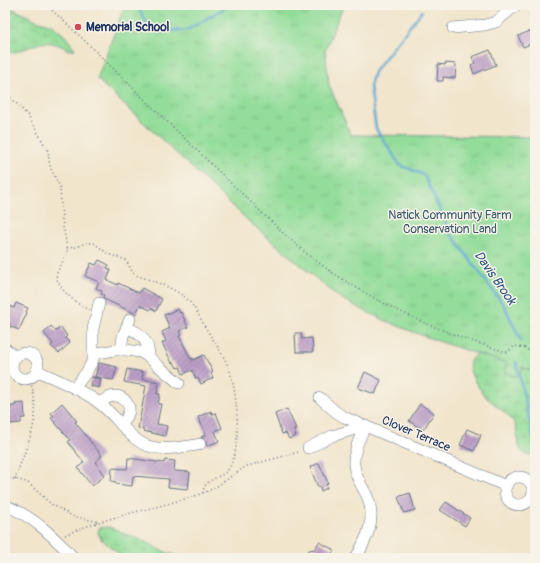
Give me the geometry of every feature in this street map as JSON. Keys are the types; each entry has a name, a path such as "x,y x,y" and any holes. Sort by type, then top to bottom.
{"street":[{"path":"452,28 485,25 496,22 516,5"},
{"path":"74,388 90,366 93,354 93,329 98,307"},
{"path":"121,350 123,336 129,323 139,333 149,348 149,357"},
{"path":"5,348 15,357"},
{"path":"93,354 121,350 140,352 149,357 179,383"},
{"path":"34,375 38,363 34,356 30,353 23,353 15,357 12,362 13,372 16,376 21,379 34,375 74,388 100,403 139,443 151,447 169,449 200,444"},
{"path":"100,403 113,396 122,398 126,401 129,414 121,425"},
{"name":"Clover Terrace","path":"320,398 336,412 365,426 506,486"},
{"path":"308,448 332,436 365,426"},
{"path":"356,558 366,539 371,522 370,506 355,473 354,465 356,448 365,426"},
{"path":"5,505 23,513 35,521 57,540 74,558"}],"path":[{"path":"46,5 292,241 319,263 381,302 432,326 477,343 507,352 515,346 526,348 535,358"},
{"path":"5,92 28,116 48,151 50,167 60,187 62,220 67,248 56,275 58,282 75,301 86,309 98,307"},
{"path":"67,248 77,247 85,243 94,244 108,254 126,260 134,273 138,276 168,287 181,295 194,308 223,355 232,380 237,418 237,440 234,458 229,468 226,472 207,482 203,489 203,493"},
{"path":"14,480 35,418 34,375"},
{"path":"57,540 70,533 99,522 203,493 219,485 248,466 292,455 308,448"},
{"path":"5,477 27,482 51,504 72,516 99,522"}],"green space":[{"path":"5,5 36,20 52,25 65,36 75,49 69,50 59,45 43,43 36,44 23,50 5,53"},
{"name":"Natick Community Farm Conservation Land","path":"125,5 345,5 340,13 325,51 329,85 351,135 535,137 535,372 522,367 519,377 505,373 507,363 419,334 377,317 336,295 252,224 97,79"},
{"path":"483,352 535,365 535,456 527,455 522,452 519,448 516,426 513,421 507,414 485,396 473,378 469,364 470,361 477,354"},
{"path":"109,527 180,558 124,558 101,539 98,533 99,528"}],"building":[{"path":"535,29 535,42 523,47 518,36"},
{"path":"490,50 496,65 474,74 471,65 475,63 472,57"},
{"path":"445,63 456,64 455,78 443,77 443,81 437,81 438,64 445,65"},
{"path":"99,260 109,265 107,268 111,270 107,280 118,285 118,283 139,293 142,288 162,299 156,311 140,305 136,314 104,299 104,295 101,294 102,291 96,288 99,282 85,276 91,263 96,265"},
{"path":"16,303 28,308 19,330 9,326 10,324 5,321 5,304 14,308"},
{"path":"178,309 188,327 179,331 181,335 179,336 191,359 193,358 193,360 204,355 213,372 211,373 213,378 201,384 198,378 196,379 192,370 183,374 180,367 177,368 174,362 172,363 162,343 166,341 162,332 170,328 164,315"},
{"path":"51,326 56,331 61,327 67,336 65,338 70,343 59,353 51,346 53,344 44,333"},
{"path":"295,333 301,333 302,339 312,338 313,352 296,352"},
{"path":"99,363 117,367 113,380 95,377"},
{"path":"127,369 143,372 142,379 159,382 157,394 160,394 158,404 161,404 157,424 167,426 165,436 143,431 143,429 138,428 146,386 124,382"},
{"path":"365,372 381,380 375,394 358,388"},
{"path":"92,377 101,379 99,388 90,386"},
{"path":"24,403 25,418 21,418 21,423 7,424 7,420 5,420 5,408 11,408 11,406 15,406 15,404"},
{"path":"62,403 102,456 95,462 105,475 92,486 78,468 84,462 68,442 70,440 51,418 54,416 51,413"},
{"path":"420,404 434,413 423,430 409,421"},
{"path":"287,409 296,429 294,430 296,436 289,439 286,433 282,434 275,414"},
{"path":"211,411 212,414 216,413 222,428 215,431 219,441 207,446 207,442 201,437 206,435 198,417"},
{"path":"467,429 481,435 474,451 460,445"},
{"path":"128,458 164,463 165,460 175,461 174,471 190,472 188,489 168,487 169,479 133,476 132,486 116,484 116,482 111,481 112,468 127,469"},
{"path":"319,463 328,483 326,484 327,488 321,491 310,467"},
{"path":"410,493 415,510 404,513 398,497"},
{"path":"446,502 470,518 465,526 440,510"},
{"path":"319,542 334,550 330,558 306,558 309,550 315,549"}],"waterway":[{"name":"Davis Brook","path":"137,5 146,22 160,31 187,30 230,5"},
{"name":"Davis Brook","path":"422,11 374,72 370,86 376,129 400,165 424,175 451,234 505,307 521,341"},
{"name":"Davis Brook","path":"516,362 535,444"}],"place":[{"name":"Memorial School","path":"78,27"}]}
